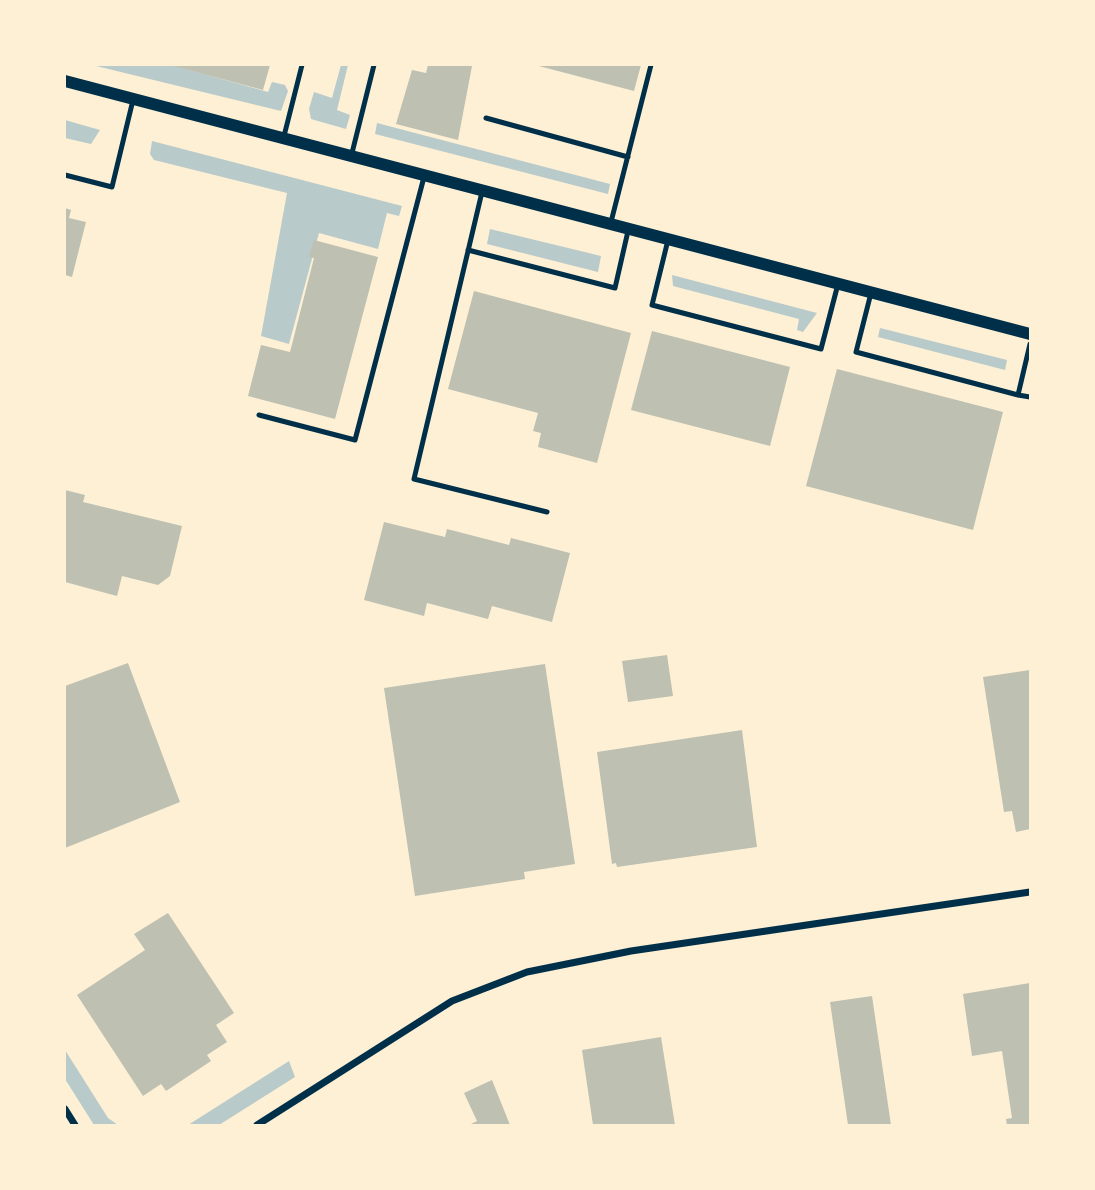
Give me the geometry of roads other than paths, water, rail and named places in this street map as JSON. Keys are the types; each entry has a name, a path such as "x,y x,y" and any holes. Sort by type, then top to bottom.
{"street":[{"path":"65,82 1030,334"},
{"path":"257,1125 452,1001 527,972 631,951 1030,892"},
{"path":"65,1109 75,1125"}],"lane":[{"path":"284,139 302,65"},
{"path":"351,157 374,65"},
{"path":"610,225 651,65"},
{"path":"65,175 112,187 133,100"},
{"path":"486,118 628,157"},
{"path":"259,415 355,440 424,177"},
{"path":"482,192 414,479 547,512"},
{"path":"468,250 615,288 628,229"},
{"path":"668,240 652,305 821,349 838,284"},
{"path":"871,293 856,352 1030,397"},
{"path":"1017,395 1030,344"}]}
